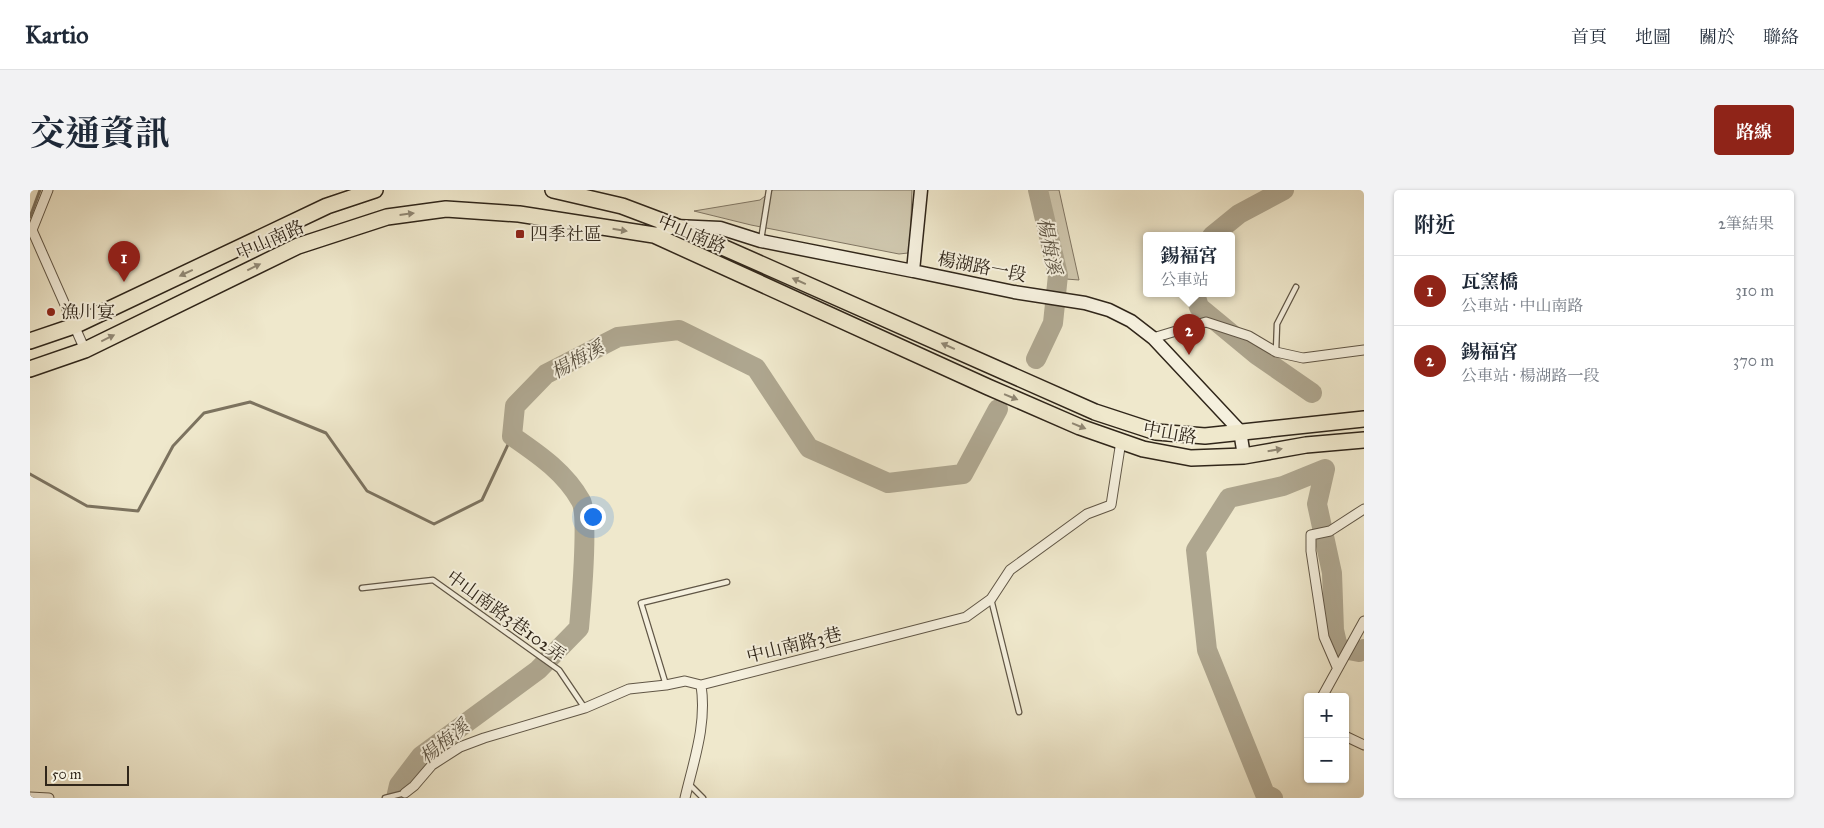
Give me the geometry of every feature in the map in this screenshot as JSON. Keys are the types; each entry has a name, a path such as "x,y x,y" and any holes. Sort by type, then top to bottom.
{"main road":[{"name":"中山南路","path":"30,341 74,326 327,206 375,190"},
{"name":"中山南路","path":"553,190 573,192 622,206 675,226 1039,385"},
{"name":"中山南路","path":"30,369 85,350 298,246 387,217 455,210 519,214 654,235 988,387 1035,406"},
{"name":"中山路","path":"1039,385 1096,412 1156,432 1205,436 1364,419"},
{"name":"中山路","path":"1035,406 1080,427 1143,449 1191,458 1244,456 1306,445 1364,440"}],"street":[{"path":"48,190 31,228 85,350"},
{"name":"楊湖路一段","path":"913,272 921,190"},
{"name":"楊湖路一段","path":"654,235 675,226 720,228 761,241 1014,292 1085,303 1109,310 1131,321 1153,338 1240,431"},
{"path":"1153,338 1206,322 1249,336 1276,352 1303,358 1364,350"},
{"path":"1240,431 1244,456"},
{"name":"中山南路3巷","path":"406,793 432,765 460,747 585,708 629,689 685,681 701,685 966,617 991,599 1010,570 1087,514 1111,505 1121,441"},
{"path":"1340,663 1324,637 1311,551 1311,535 1330,531 1364,509"},
{"path":"1324,693 1364,621"},
{"path":"685,798 699,749 704,704 701,685"},
{"path":"1349,738 1364,745"},
{"path":"30,797 49,798"}],"lane":[{"path":"761,241 769,190"},
{"path":"1276,352 1278,324 1296,287"},
{"name":"中山南路3巷102弄","path":"362,588 433,580 559,670 585,708"},
{"path":"666,685 642,603 727,582"},
{"path":"991,599 1018,712"},
{"path":"689,784 703,798"},
{"path":"385,798 406,793"}],"shaded area":[{"path":"773,190 912,190 910,246 908,253 899,254 751,225 694,211 760,200"},
{"path":"1045,190 1059,190 1079,280 1066,279"}],"waterway":[{"path":"30,217 40,190"},
{"name":"楊梅溪","path":"1036,359 1053,323 1058,275 1038,190"},
{"path":"1217,232 1239,214 1284,190"},
{"path":"1196,297 1199,307 1257,355 1312,393"},
{"name":"楊梅溪","path":"396,798 399,785 421,756 538,670 579,628 584,542 581,501 559,472 512,436 515,406 546,374 618,337 679,330 756,368 809,448 888,483 963,474 998,409"},
{"path":"30,474 87,506 138,511 173,446 204,413 250,402 326,433 367,491 434,524 482,500 512,436"},
{"path":"1325,469 1317,504 1332,573 1334,630 1338,648 1359,652 1364,649"},
{"path":"1273,798 1265,794 1207,650 1196,550 1229,498 1283,486 1325,469"}],"place":[{"name":"四季社區","path":"520,234"},
{"name":"瓦窯橋","path":"124,282"},
{"name":"漁川宴","path":"51,312"},
{"name":"錫褔宮","path":"1189,355"}]}
